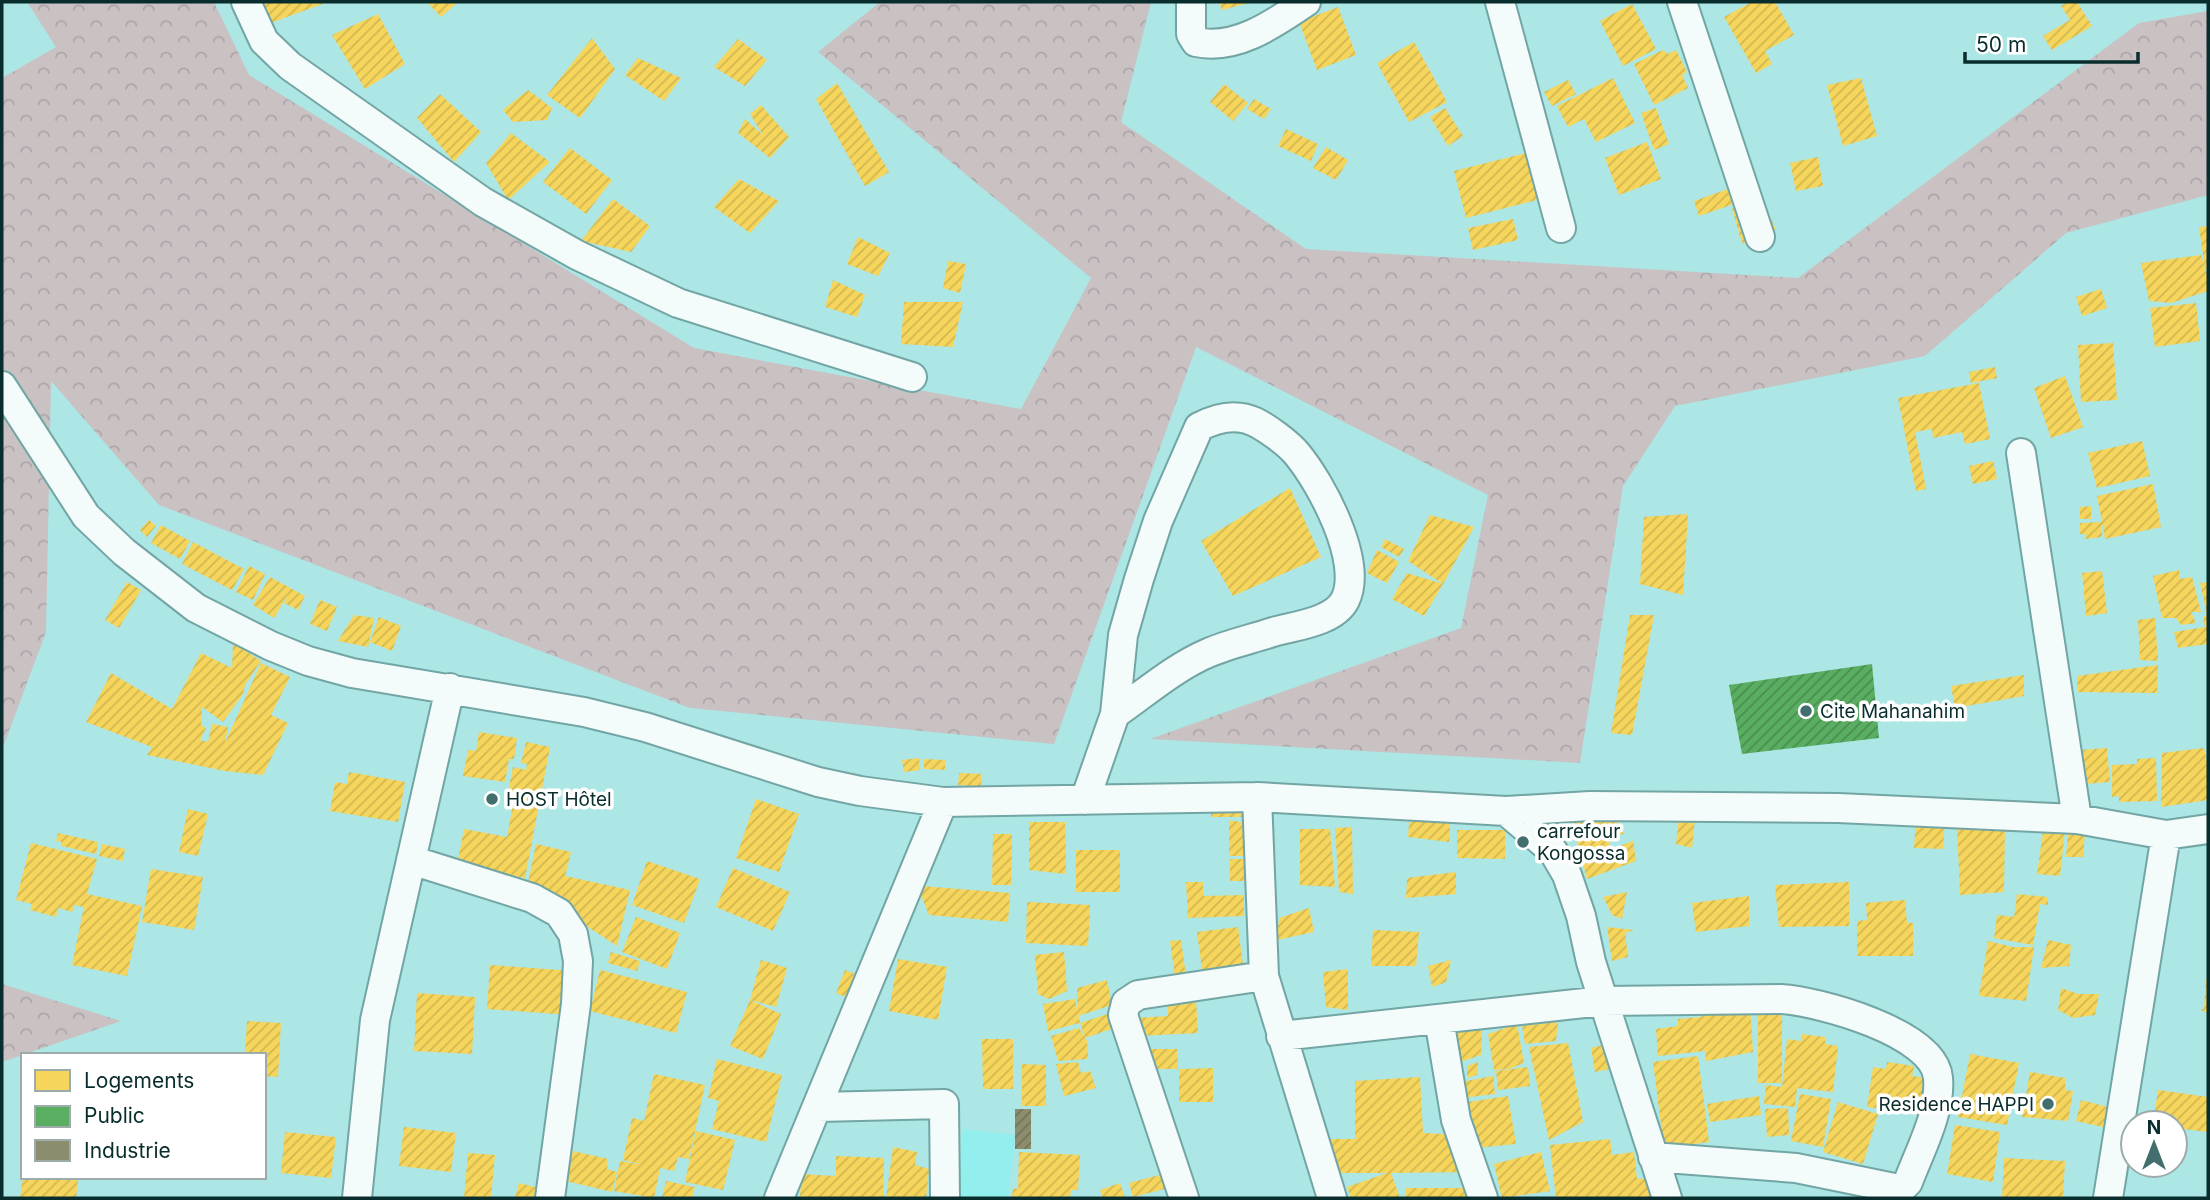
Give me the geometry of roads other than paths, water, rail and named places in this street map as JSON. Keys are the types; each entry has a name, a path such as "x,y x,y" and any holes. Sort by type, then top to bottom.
{"street":[{"path":"246,2 264,41 290,66 483,202 577,255 678,303 912,377"},
{"path":"1191,2 1191,34 1196,41 1207,44 1247,37 1306,2"},
{"path":"1500,2 1561,228"},
{"path":"1682,2 1760,237"},
{"path":"2,386 86,516 124,552 196,608 307,662 352,673 584,712 645,727 818,782 943,802 1257,797 1506,811 1590,806 1838,808 2077,819 2166,835 2208,829"},
{"path":"1084,800 1115,714 1123,635 1139,579 1158,521 1199,427 1223,418 1254,422 1296,453 1331,509 1346,549 1348,575 1345,600 1330,613 1313,621 1208,653 1115,714"},
{"path":"2021,453 2077,819"},
{"path":"357,1198 375,1020 450,688"},
{"path":"1257,797 1264,976 1280,1036 1332,1198"},
{"path":"779,1198 943,802"},
{"path":"1506,811 1553,851 1567,875 1667,1198"},
{"path":"2108,1198 2166,835"},
{"path":"411,860 532,898 559,913 573,934 578,961 576,1004 550,1198"},
{"path":"1184,1198 1123,1015 1126,1003 1138,995 1264,976"},
{"path":"1280,1036 1604,1001 1809,1001 1886,1030 1913,1045 1933,1061 1938,1075 1938,1098 1908,1182 1903,1187 1894,1188 1796,1168 1653,1157"},
{"path":"1439,1019 1456,1120 1483,1198"},
{"path":"818,1107 944,1104 945,1198"}],"place":[{"name":"Cite Mahanahim","path":"1806,711"},
{"name":"HOST Hôtel","path":"492,799"},
{"name":"carrefour Kongossa","path":"1523,842"},
{"name":"Residence HAPPI","path":"2048,1104"}]}
